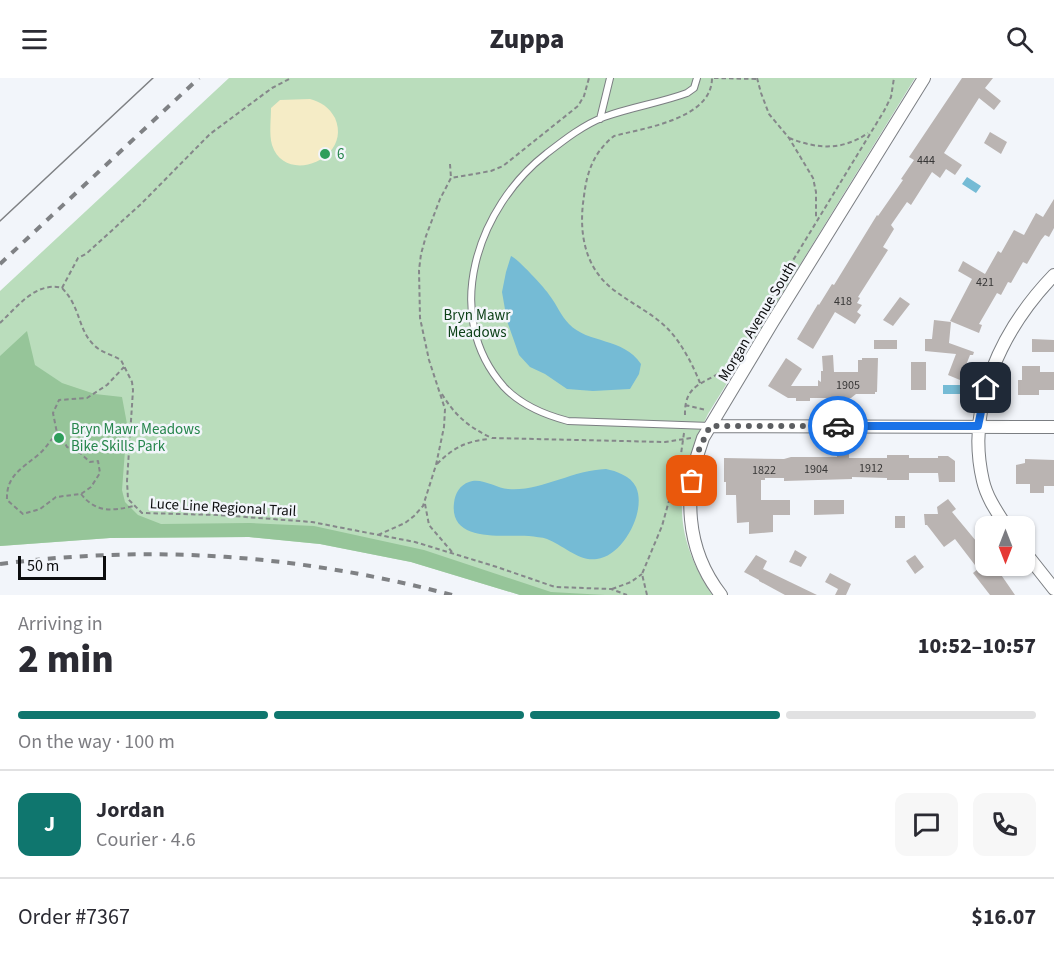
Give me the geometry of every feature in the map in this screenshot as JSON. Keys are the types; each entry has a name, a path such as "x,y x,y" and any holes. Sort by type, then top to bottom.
{"street":[{"name":"Morgan Avenue South","path":"721,595 707,575 697,554 690,523 692,481 697,454 710,426 924,78"},
{"path":"999,516 992,505 983,482 978,426 981,403 994,365 1027,306 1054,275"},
{"path":"710,426 1054,427"},
{"path":"1035,565 1054,589"}],"lane":[{"path":"600,119 609,78"},
{"path":"697,78 694,88 687,93 600,119 567,138 544,156 511,189 496,211 481,241 474,266 472,293 477,337 484,356 505,388 524,403 547,415 568,422 710,426"}],"path":[{"path":"62,288 78,258 86,254 142,203 210,134 272,88 291,78"},
{"path":"451,178 491,171 514,159 578,106 584,96 589,78"},
{"path":"700,383 668,329 598,276 585,249 582,215 584,193 593,160 614,136 682,117 693,111 709,93 713,78 757,78 769,114 789,138 813,178 816,192 816,222"},
{"path":"685,418 685,405 691,390 728,367 891,97 894,78"},
{"path":"789,138 809,146 828,147 859,139 870,131"},
{"path":"378,535 405,523 414,516 425,501 444,427 445,409 429,360 420,318 419,270 426,236 451,178 450,164"},
{"path":"0,323 31,295 45,287 62,288 71,297 91,343 121,360 124,366 107,385 87,398 58,400 53,413 58,438"},
{"name":"Luce Line Regional Trail","path":"124,366 132,382 133,390 127,481 128,499 141,513 219,515 312,522 415,542 555,587 611,589 627,595"},
{"path":"439,389 450,408 461,420 475,431 492,438"},
{"path":"685,405 709,412"},
{"path":"611,589 631,582 642,574 662,526 680,461 684,432"},
{"path":"58,438 62,438 67,447 78,451 90,462 98,461 100,473 91,487 81,494 56,497 40,509 23,514 7,500 7,489 11,480 23,465 39,454 52,439 58,438"},
{"path":"436,465 458,445 492,438 665,442 696,438"},
{"path":"81,494 89,504 104,510 134,506"},
{"path":"425,501 429,525 454,554"},
{"path":"642,574 647,595"}],"green space":[{"name":"Bryn Mawr Meadows","path":"229,78 915,78 708,414 697,439 684,484 682,506 684,527 689,549 698,571 712,595 520,595 411,562 320,544 249,537 110,538 0,546 0,291"},
{"name":"Bryn Mawr Meadows Bike Skills Park","path":"27,331 35,365 62,383 95,394 122,397 127,424 122,490 125,502 138,515 161,524 250,523 314,526 424,550 551,592 605,595 520,595 411,562 320,544 249,537 110,538 0,546 0,356"}],"sand":[{"path":"310,99 324,106 335,118 338,133 335,145 315,162 302,165 290,164 279,157 272,145 271,108 280,100"}],"water":[{"path":"967,177 981,186 976,193 962,184"},
{"path":"511,256 543,287 569,324 586,335 625,349 634,355 641,364 639,374 630,389 593,391 567,389 530,367 519,355 507,321 502,292"},
{"path":"943,385 960,385 960,394 943,394"},
{"path":"606,469 631,480 639,497 635,520 630,531 616,550 607,556 597,559 584,558 541,537 481,534 469,531 460,525 455,516 454,503 457,493 463,485 469,482 478,481 508,489 520,489 593,470"}],"building":[{"path":"962,78 993,78 985,88 1001,101 994,110 979,98 944,153 962,165 955,175 946,169 940,178 932,172 911,205 907,202 891,225 894,229 883,247 888,250 858,297 860,298 857,303 862,305 857,312 861,315 855,324 835,312 813,349 797,339 818,304 832,284 834,285 877,215 903,180 901,179 914,160 909,157"},
{"path":"990,132 1007,142 1001,154 984,143"},
{"path":"1054,199 1054,228 1049,237 1045,235 1027,264 1023,262 1001,295 997,293 979,324 982,325 979,333 950,321 972,279 958,271 963,261 985,274 998,251 1001,253 1014,230 1024,235 1036,213 1043,217"},
{"path":"900,297 910,304 893,326 883,320"},
{"path":"934,320 951,322 949,343 974,352 970,355 960,380 948,375 956,354 925,351 925,339 932,339"},
{"path":"1032,339 1054,340 1054,352 1032,352"},
{"path":"874,340 897,340 897,349 874,349"},
{"path":"833,355 834,372 858,372 858,360 878,358 877,392 875,394 856,394 851,398 810,398 810,401 796,401 796,398 788,398 768,386 786,358 802,369 791,386 818,386 818,380 821,382 821,371 823,371 822,356"},
{"path":"911,362 926,362 926,390 911,390"},
{"path":"1022,366 1040,366 1040,372 1054,372 1054,390 1039,390 1039,395 1018,395 1018,380 1022,380"},
{"path":"837,454 849,454 849,458 887,458 887,455 909,455 909,458 948,456 955,461 955,482 939,482 938,473 909,473 909,480 852,477 852,479 784,481 784,478 765,478 761,480 761,500 790,500 790,515 773,515 773,532 749,534 749,522 737,523 736,495 726,495 724,458 784,459 837,457"},
{"path":"1025,459 1054,460 1054,486 1044,486 1044,493 1030,493 1030,484 1016,484 1016,465 1025,463"},
{"path":"948,499 956,509 952,512 975,540 975,565 955,539 944,547 925,525 924,514 938,514 937,507"},
{"path":"814,500 844,500 844,514 814,515"},
{"path":"895,516 905,516 905,528 895,528"},
{"path":"795,550 807,557 801,567 789,562"},
{"path":"756,555 767,561 763,569 817,595 785,595 744,572"},
{"path":"915,555 924,567 915,574 906,561"},
{"path":"830,573 851,584 846,595 835,595 838,589 825,582"},
{"path":"975,576 1002,576 1015,595 990,595"}],"tram line":[{"path":"0,221 153,78"}],"railway":[{"path":"0,264 199,78"},
{"path":"0,564 115,555 171,554 228,557 339,570 452,595"}],"way so far":[{"path":"692,481 697,454 710,426 838,426"}],"place":[{"name":"6","path":"325,154"},
{"name":"Bryn Mawr Meadows Bike Skills Park","path":"59,438"}],"route":[{"path":"838,426 978,426 981,403 986,388"}]}
